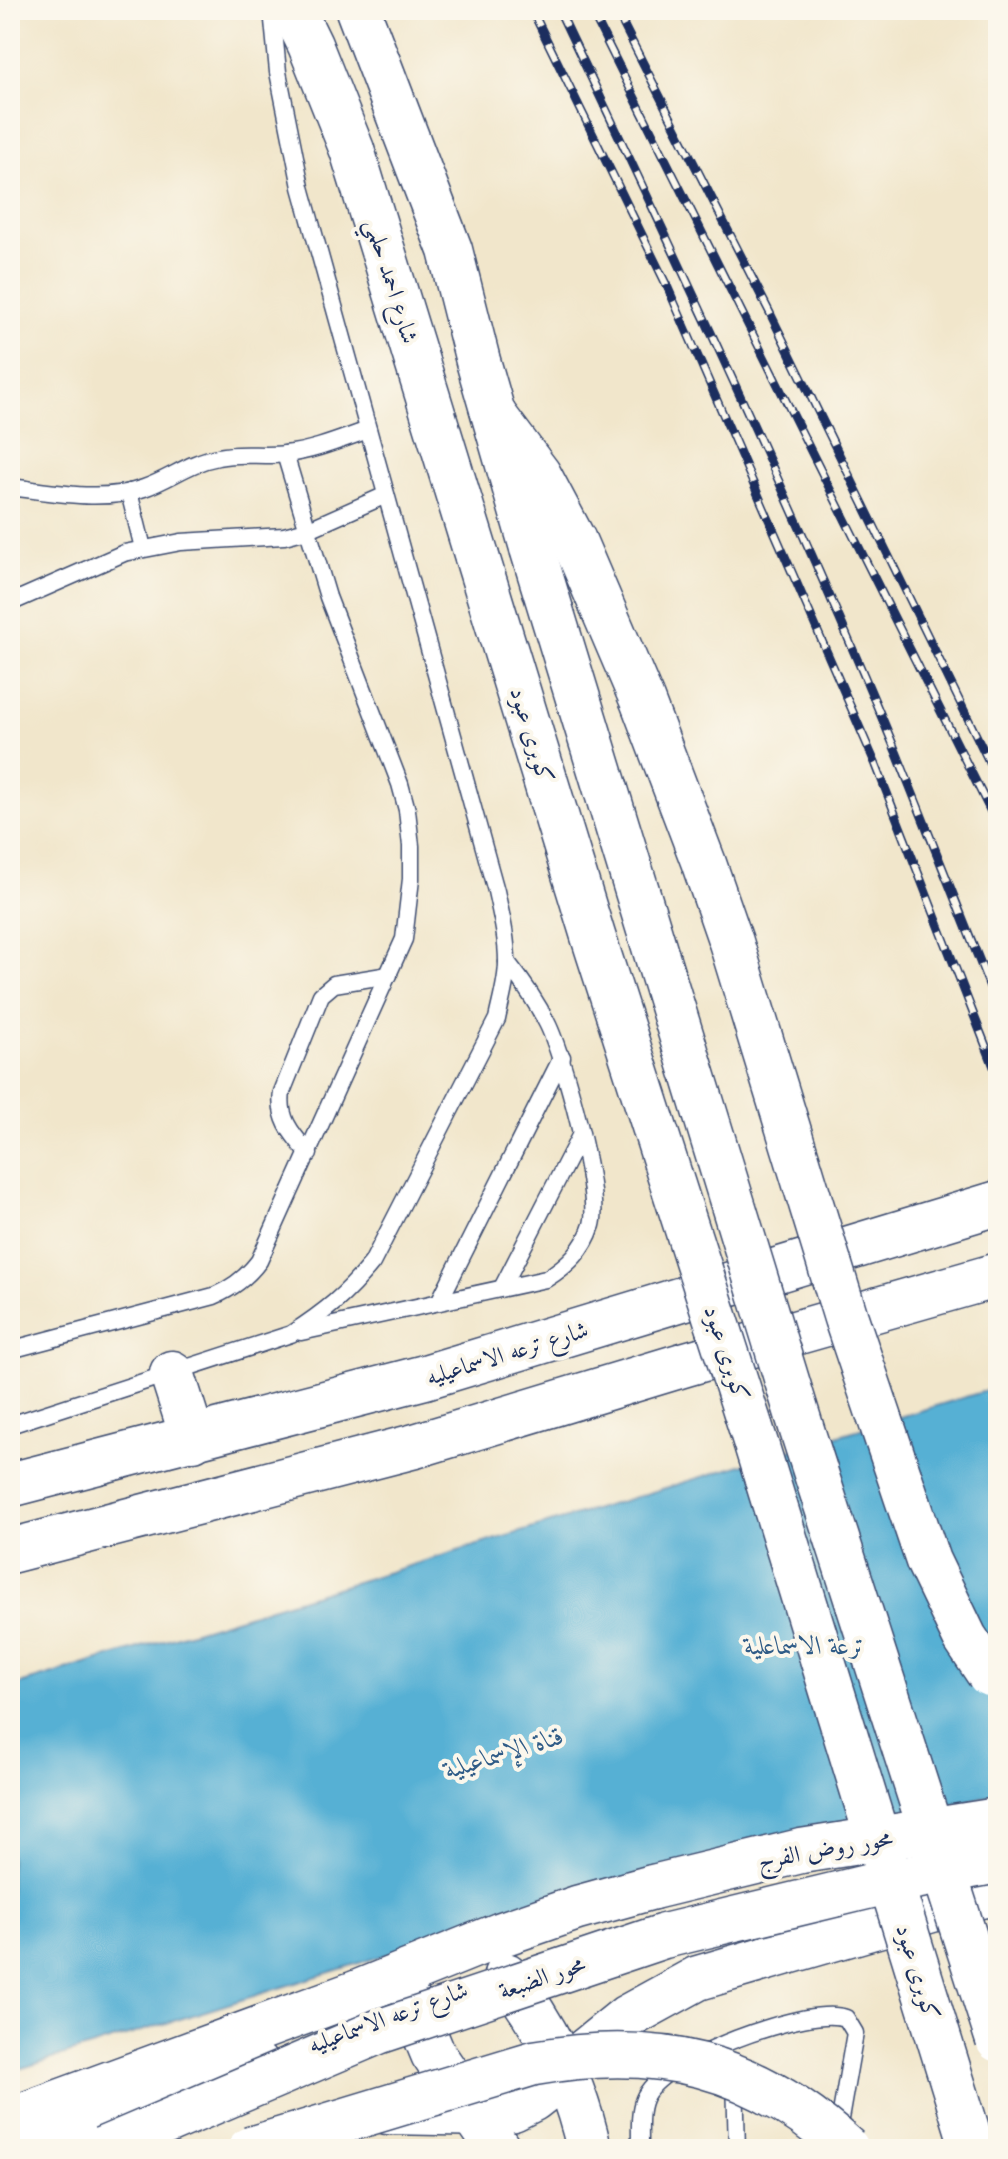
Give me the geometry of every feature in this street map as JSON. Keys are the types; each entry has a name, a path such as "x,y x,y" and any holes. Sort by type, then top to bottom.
{"main road":[{"name":"شارع احمد حلمي","path":"293,10 352,150 477,557"},
{"path":"358,10 450,250 494,415 539,475 553,545 642,700 703,861 731,942 846,1318 928,1561 965,1638 998,1683"},
{"name":"كوبرى عبود","path":"553,545 802,1430 998,2040"},
{"name":"كوبرى عبود","path":"477,557 593,936 761,1459 973,2149"},
{"name":"شارع ترعه الاسماعيليه","path":"10,1485 309,1409 543,1343 820,1255 998,1203"},
{"path":"10,1551 430,1442 686,1364 998,1275"},
{"path":"172,1373 193,1439"},
{"name":"محور روض الفرج","path":"10,2120 577,1908 801,1851 998,1820"},
{"name":"شارع ترعه الاسماعيليه","path":"16,2149 609,1939 928,1858 971,1849 998,1848"},
{"name":"محور الضبعة","path":"103,2149 378,2032 664,1936 864,1887 998,1861"},
{"path":"226,2149 314,2121 344,2115 502,2111 533,2099 551,2085 564,2068 627,2017 698,1978 998,1893"},
{"path":"506,1975 538,2019 564,2068 589,2149"},
{"path":"414,2008 433,2054 498,2149"},
{"path":"250,2149 534,2063 620,2053 663,2057 706,2066 746,2081 785,2101 821,2125 847,2149"}],"lane":[{"path":"272,10 278,72 301,187 496,891 504,926 507,962 497,1019 372,1263 348,1293 291,1334"},
{"path":"10,487 89,496 129,492 218,456 285,454 368,430"},
{"path":"10,1350 227,1290 250,1273 259,1261 309,1154 404,939 411,879 407,810 400,784 328,597 285,454"},
{"path":"129,492 143,548"},
{"path":"10,603 124,553 143,548 284,536 307,530 386,495"},
{"path":"10,1425 291,1334 546,1279 566,1267 582,1247 593,1222 594,1194 562,1057 542,1012 507,962"},
{"path":"309,1154 288,1129 281,1102 282,1092 321,995 334,984 389,975"},
{"path":"439,1302 562,1057"},
{"path":"502,1288 580,1136"},
{"path":"640,2149 640,2106 651,2085 681,2065 733,2039 800,2020 841,2016 850,2022 855,2033 835,2149"},
{"path":"733,2039 737,2149"}],"water":[{"name":"ترعة الاسماعلية","path":"998,1387 998,1794 568,1898 10,2072 10,1687"}],"railway":[{"path":"532,10 668,288 876,765 998,1077"},
{"path":"559,10 817,566 897,754 998,1007"},
{"path":"591,10 998,826"},
{"path":"616,10 770,313 998,780"}],"water label":[{"name":"قناة الإسماعيلية","path":"504,1752"}]}
